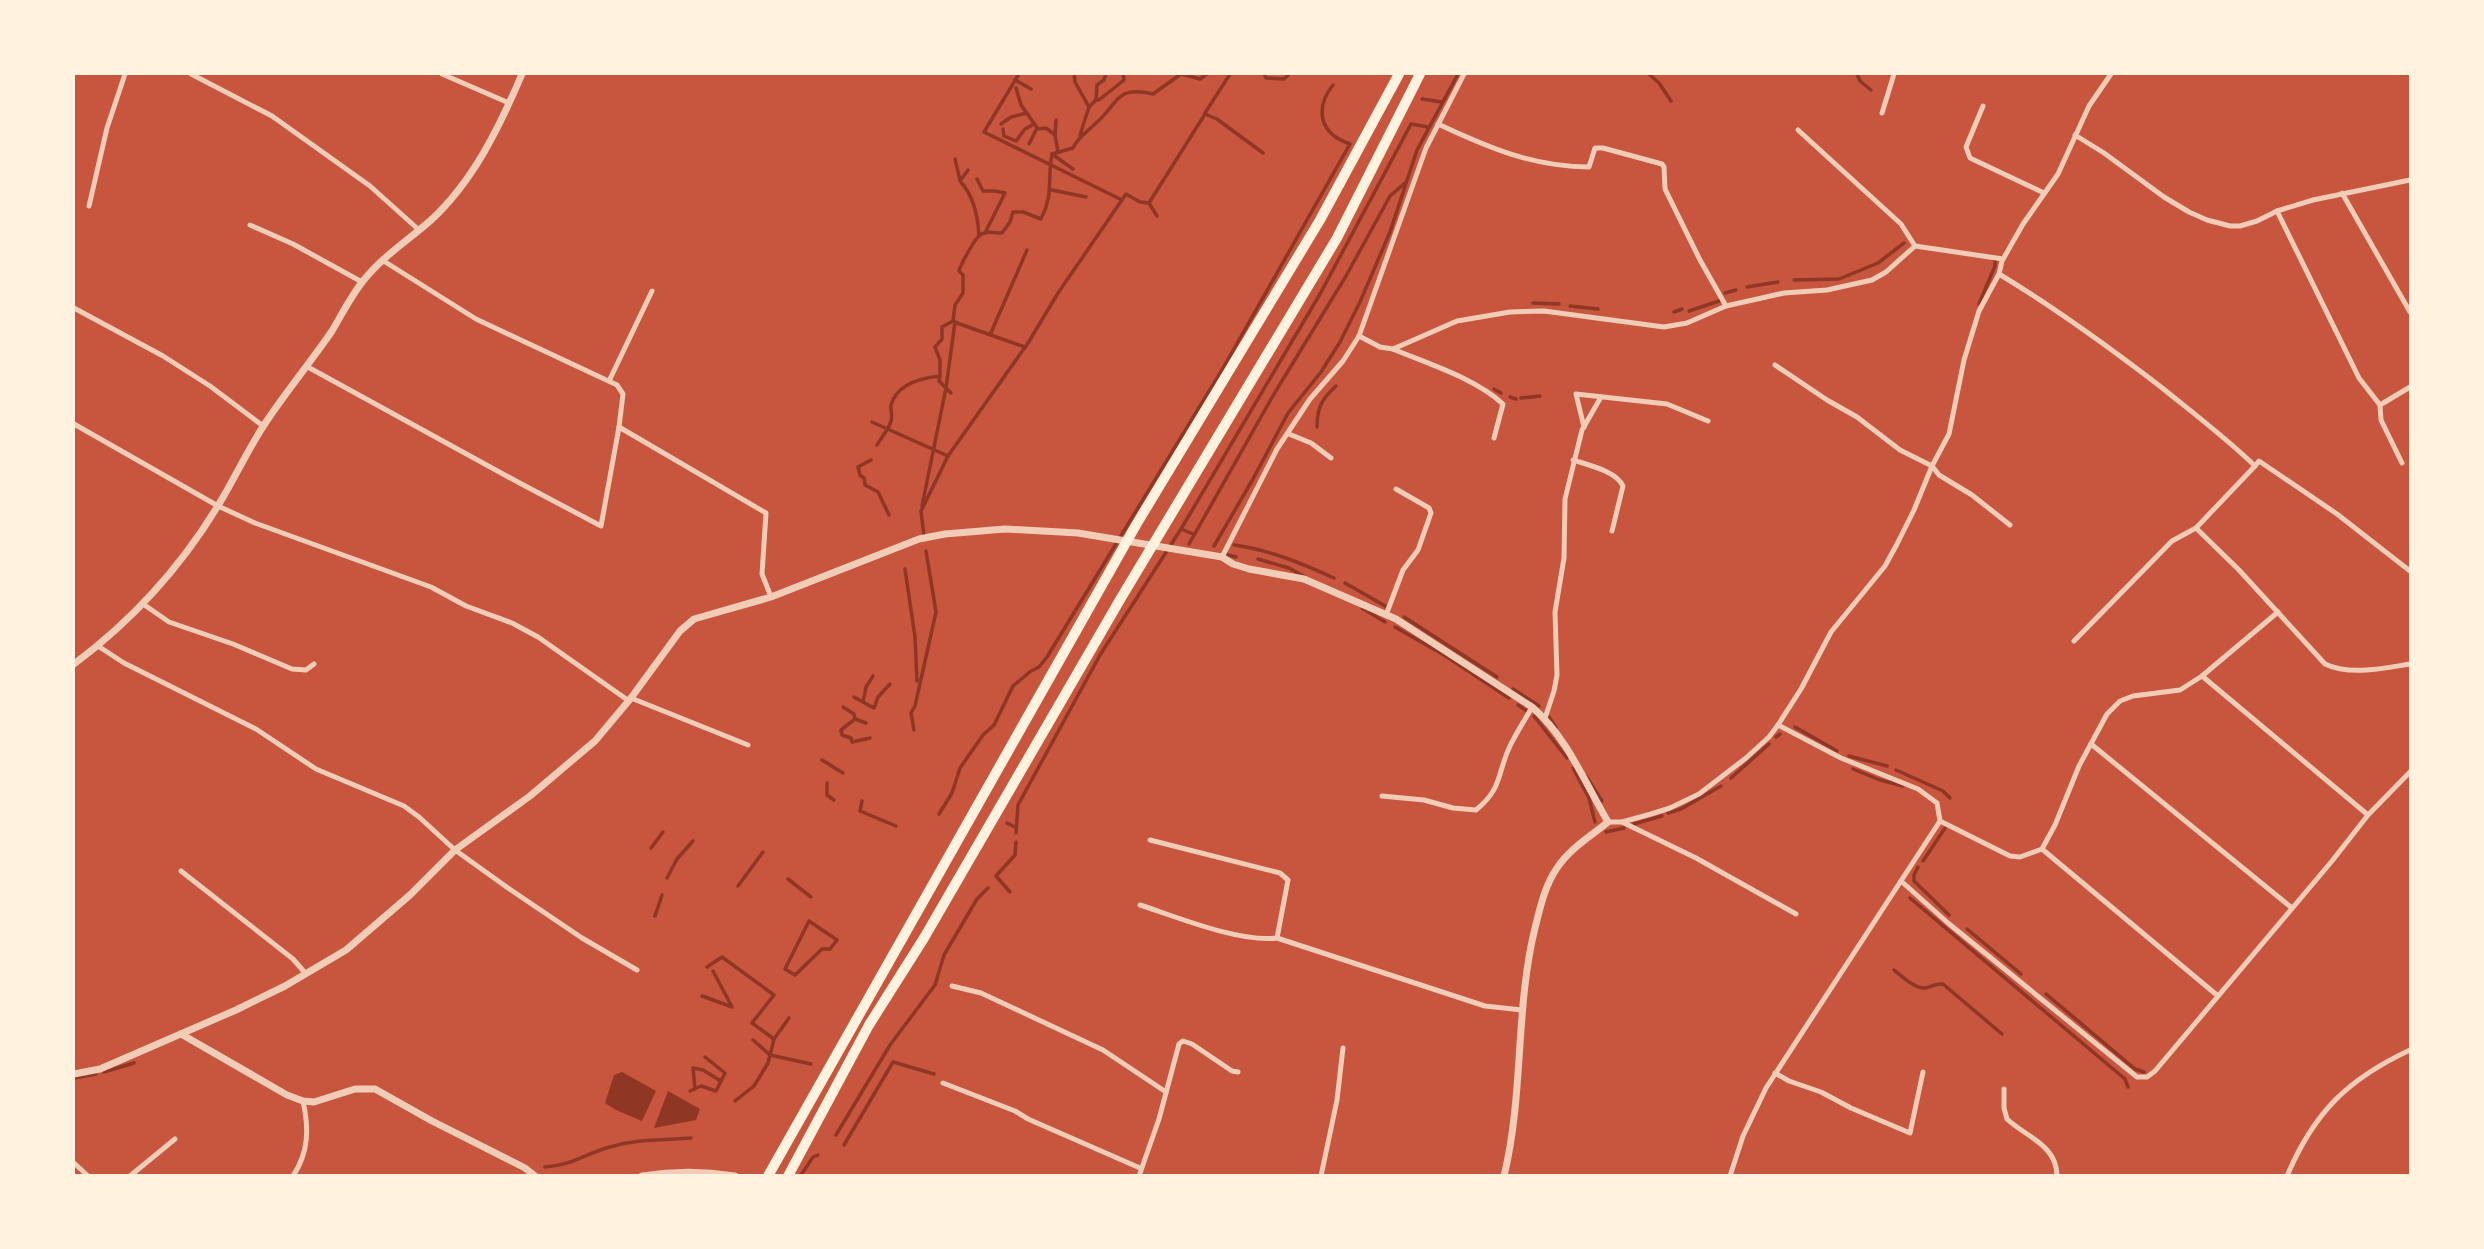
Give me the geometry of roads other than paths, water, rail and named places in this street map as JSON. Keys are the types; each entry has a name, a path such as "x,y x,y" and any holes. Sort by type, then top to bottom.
{"highway":[{"path":"768,1175 1136,525 1320,220 1399,74"},
{"path":"788,1175 869,1025 924,938 1121,598 1337,238 1420,74"}],"street":[{"path":"89,206 107,128 125,74"},
{"path":"191,74 272,116 370,186 419,230"},
{"path":"442,74 509,103"},
{"path":"74,664 98,646 143,604 179,563 218,506 263,426 331,332 362,282 382,260 431,219 460,186 492,139 522,74"},
{"path":"1222,557 1265,470 1310,398 1343,361 1359,336 1422,161 1464,74"},
{"path":"1882,113 1894,74"},
{"path":"1504,1175 1513,1134 1522,1010 1531,942 1552,877 1565,858 1608,822 1622,822 1670,808 1699,793 1746,758 1779,725 1831,632 1885,565 1914,510 1949,434 1964,360 1979,311 1999,274 2003,259 2057,174 2089,106 2108,75"},
{"path":"1983,106 1966,146 1970,158 2044,192"},
{"path":"1438,124 1504,153 1549,164 1588,167 1595,148 1662,164 1665,189 1726,306"},
{"path":"1798,130 1901,224 1914,246"},
{"path":"2075,135 2164,197 2207,220 2240,226 2277,211 2342,193 2410,180"},
{"path":"2342,193 2410,312"},
{"path":"2277,211 2359,378 2380,405 2381,420 2402,463"},
{"path":"250,225 293,244 362,282"},
{"path":"1914,246 2003,259"},
{"path":"1393,349 1457,321 1510,313 1544,311 1664,327 1687,323 1726,306 1784,293 1827,290 1872,280 1886,272 1914,246"},
{"path":"306,366 601,526 619,427 622,394 617,385 610,379 476,319 382,260"},
{"path":"1999,274 2132,365 2222,434 2255,466"},
{"path":"610,379 652,292"},
{"path":"74,308 163,356 263,426"},
{"path":"1359,336 1380,347 1393,349 1450,373 1494,397 1503,404 1494,439"},
{"path":"1774,365 1857,417 1900,450 1932,466 1939,475 1972,495 2010,525"},
{"path":"2380,405 2410,387"},
{"path":"1584,427 1576,394 1667,404 1708,421"},
{"path":"1545,718 1557,675 1555,612 1564,558 1564,499 1584,427 1601,397"},
{"path":"74,424 218,506 431,587 466,606 512,623 538,637 630,700 748,745"},
{"path":"619,427 766,513 762,574 771,597"},
{"path":"1289,434 1311,443 1331,458"},
{"path":"1573,460 1595,467 1620,480 1623,486 1612,531"},
{"path":"2074,641 2172,541 2196,528 2259,461 2337,514 2410,571"},
{"path":"1386,615 1403,570 1418,550 1432,513 1429,508 1396,489"},
{"path":"2196,528 2330,667 2368,670 2410,664"},
{"path":"74,1074 100,1069 181,1034 285,986 346,950 410,895 455,850 530,796 583,752 630,700 680,631 694,619 771,597 927,536 1005,529 1078,533 1222,557 1249,569 1304,579 1396,619 1532,707 1545,718 1580,770 1608,822"},
{"path":"143,604 169,622 233,644 292,669 306,670 314,664"},
{"path":"1940,821 2010,856 2020,857 2042,849 2107,714 2120,701 2133,696 2180,690 2202,676 2278,612"},
{"path":"98,646 124,663 256,729 316,769 404,806 455,850 582,938 638,970"},
{"path":"2202,676 2368,815"},
{"path":"1382,796 1424,800 1453,808 1476,810 1488,800 1500,779 1509,748 1532,707"},
{"path":"1730,1175 1743,1136 1775,1073 1940,821 1937,803 1918,789 1841,758 1779,725"},
{"path":"2091,744 2292,908"},
{"path":"1901,881 1948,923 2137,1077 2147,1077 2155,1071 2368,815 2410,772"},
{"path":"1622,822 1696,859 1796,915"},
{"path":"1150,840 1280,873 1288,880 1277,938"},
{"path":"2042,849 2218,996"},
{"path":"181,871 293,959 306,974"},
{"path":"1140,905 1237,935 1266,940 1277,938 1473,1003 1522,1010"},
{"path":"952,986 981,993 1103,1050 1166,1092"},
{"path":"181,1034 276,1089 303,1101 323,1100 355,1089 376,1089 535,1175"},
{"path":"943,1083 1015,1111 1140,1172 1159,1119 1179,1044 1183,1041 1192,1044 1232,1071 1238,1072"},
{"path":"1321,1175 1337,1100 1343,1048"},
{"path":"2287,1175 2308,1133 2332,1102 2385,1062 2410,1050"},
{"path":"1775,1073 1910,1133 1923,1072"},
{"path":"2004,1089 2007,1119 2036,1139 2051,1154 2057,1163 2057,1175"},
{"path":"293,1175 300,1164 307,1139 308,1128 303,1101"},
{"path":"130,1175 175,1139"},
{"path":"74,1163 88,1175"},
{"path":"642,1175 705,1171 735,1175"}],"waterway":[{"path":"1019,74 984,132 1122,200"},
{"path":"1074,74 1075,82 1089,107 1080,135"},
{"path":"1096,99 1097,85 1104,80 1106,74"},
{"path":"1089,107 1124,80 1123,74"},
{"path":"877,445 890,424 891,405 899,392 911,383 940,376 940,360 935,347 942,339 942,327 953,321 955,305 963,293 963,275 959,271 977,238 984,233 1002,233 1013,212 1023,212 1041,219 1049,194 1052,154 1073,148 1118,98 1131,92 1153,94 1181,74 1200,79 1207,74"},
{"path":"1205,113 1230,74"},
{"path":"1264,74 1266,78 1284,79 1289,74"},
{"path":"1214,546 1288,413 1321,372 1340,342 1390,232 1417,150 1458,74"},
{"path":"1649,74 1671,101"},
{"path":"1857,74 1860,81 1871,90"},
{"path":"1015,80 1031,89"},
{"path":"939,814 952,793 960,768 983,735 994,725 1013,686 1039,667 1047,657 1222,370 1350,144 1332,134 1323,120 1323,103 1333,85"},
{"path":"1016,88 1021,105 1038,129 1046,128 1055,135 1058,152"},
{"path":"1422,99 1442,102"},
{"path":"1001,124 1011,117 1027,113"},
{"path":"924,536 921,511 948,456 1028,343 1058,293 1126,194 1140,202 1149,203 1205,114 1217,119 1263,153"},
{"path":"1055,135 1056,120"},
{"path":"1003,129 1004,136 1016,141 1025,129 1034,124"},
{"path":"1016,833 1018,805 1100,655 1181,529 1320,294 1411,124 1428,127"},
{"path":"1029,144 1037,128"},
{"path":"1052,154 1073,169"},
{"path":"955,159 960,180"},
{"path":"968,170 960,181 974,206 979,236"},
{"path":"977,179 983,191 1005,193 986,231"},
{"path":"1189,544 1390,196 1405,183"},
{"path":"1052,190 1086,197"},
{"path":"1149,203 1157,216"},
{"path":"1794,280 1839,279 1878,263 1904,243"},
{"path":"990,335 1027,250"},
{"path":"1979,304 1995,266 1995,259"},
{"path":"1747,287 1778,282"},
{"path":"1725,293 1736,290"},
{"path":"1689,311 1719,301"},
{"path":"1533,303 1559,304"},
{"path":"1570,306 1598,309"},
{"path":"1674,312 1682,309"},
{"path":"954,322 1025,347"},
{"path":"922,506 946,388 955,322"},
{"path":"940,376 939,381 951,393"},
{"path":"1317,427 1321,404 1336,386"},
{"path":"1494,389 1501,393"},
{"path":"1521,398 1540,396"},
{"path":"1510,397 1516,399"},
{"path":"872,422 948,456"},
{"path":"871,460 858,467 860,475 864,478 865,485 878,492 889,515"},
{"path":"1181,529 1193,534"},
{"path":"1234,545 1285,558 1334,578"},
{"path":"914,730 911,713 915,706 936,612 926,551"},
{"path":"1224,554 1236,557"},
{"path":"1258,559 1289,568 1305,577"},
{"path":"905,569 915,637 917,681"},
{"path":"1345,583 1387,607"},
{"path":"1362,608 1385,622"},
{"path":"1404,617 1497,677"},
{"path":"1395,627 1444,655 1509,698"},
{"path":"863,702 866,687 873,676"},
{"path":"854,697 874,708 878,697 890,684"},
{"path":"1513,689 1539,706"},
{"path":"1518,705 1527,711"},
{"path":"843,707 854,714 855,719 866,723"},
{"path":"1534,716 1567,758"},
{"path":"1549,717 1556,728"},
{"path":"855,719 841,730 842,735 851,738 852,742 870,738"},
{"path":"1795,727 1837,751"},
{"path":"1776,737 1780,734"},
{"path":"1731,778 1769,744"},
{"path":"1849,756 1887,766"},
{"path":"822,760 843,773"},
{"path":"1573,768 1589,798 1595,822"},
{"path":"1853,769 1903,786"},
{"path":"1896,770 1943,791 1950,798"},
{"path":"1586,776 1602,801"},
{"path":"827,783 827,795 834,800"},
{"path":"1668,813 1681,809 1721,786"},
{"path":"862,801 860,811 896,826"},
{"path":"1634,824 1662,816"},
{"path":"1007,823 1015,827"},
{"path":"1606,832 1624,828"},
{"path":"1923,861 1945,828"},
{"path":"651,848 663,832"},
{"path":"667,878 677,859 693,841"},
{"path":"1010,892 996,876 1015,855 1016,842"},
{"path":"738,886 763,852"},
{"path":"1918,867 1914,881 1949,915"},
{"path":"788,879 811,897"},
{"path":"836,1135 890,1045 935,985 944,955 977,899 988,888"},
{"path":"655,916 662,895"},
{"path":"1910,898 2125,1079 2128,1087"},
{"path":"809,921 837,940 830,949 822,949 795,975 785,969 809,921"},
{"path":"1967,929 2021,974"},
{"path":"707,967 722,957 774,995 752,1023 774,1039"},
{"path":"1894,970 1921,988 1943,984 2002,1034"},
{"path":"702,996 732,1007 713,971"},
{"path":"2046,994 2135,1069 2144,1072"},
{"path":"735,1101 754,1086 768,1063 774,1039 789,1018"},
{"path":"753,1040 770,1055 811,1064"},
{"path":"690,1091 701,1086 716,1091 725,1073 705,1057"},
{"path":"844,1145 893,1062 934,1074"},
{"path":"104,1072 134,1063"},
{"path":"695,1089 693,1068 703,1070 721,1081"},
{"path":"74,1078 96,1074"},
{"path":"545,1167 565,1164 623,1144 691,1138"},
{"path":"801,1175 813,1157 818,1155"}]}
